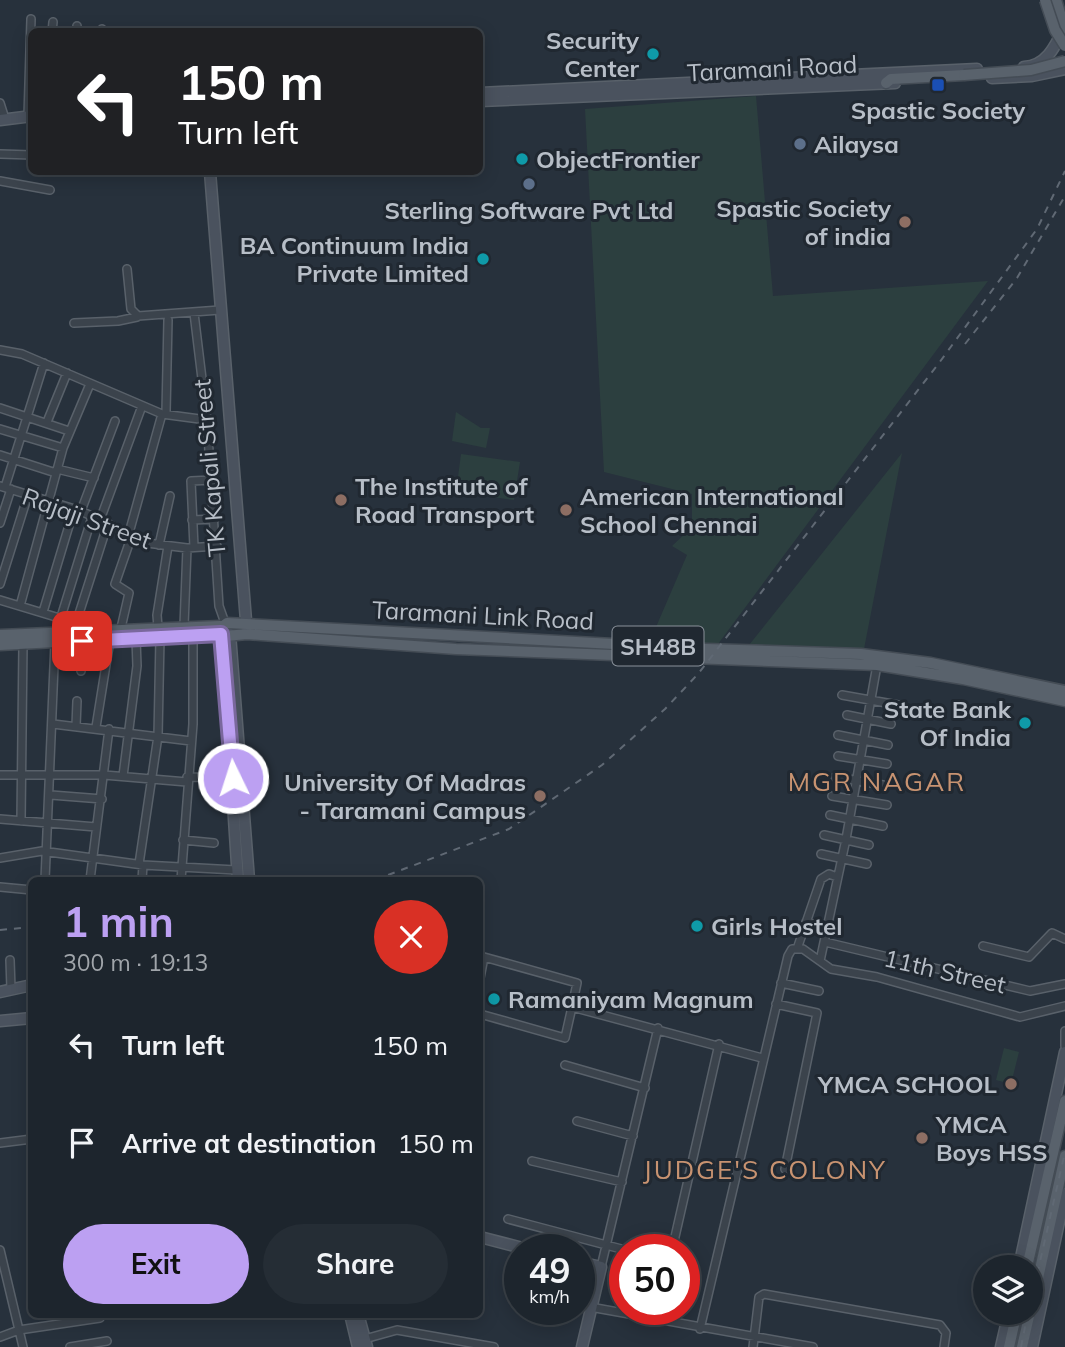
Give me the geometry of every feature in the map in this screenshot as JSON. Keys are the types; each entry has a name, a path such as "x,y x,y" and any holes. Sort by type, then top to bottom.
{"main road":[{"path":"1045,0 1060,48"},
{"path":"1056,0 1065,27"},
{"path":"886,83 891,79 1063,67"},
{"path":"0,645 136,639 184,626 226,630"},
{"path":"0,635 121,628 193,636 226,630"},
{"name":"Taramani Link Road","path":"247,629 470,650 877,665 963,679 1065,701"},
{"name":"Taramani Link Road","path":"226,630 861,654 932,663 1065,691"},
{"path":"1030,1255 1065,1101"},
{"path":"1043,1255 1065,1156"},
{"path":"1041,1208 1053,1211"},
{"path":"1009,1347 1014,1325"},
{"path":"1023,1347 1027,1325"}],"street":[{"path":"31,19 31,28"},
{"path":"53,28 54,22"},
{"path":"1063,67 1060,48 1065,27"},
{"name":"Taramani Road","path":"483,93 1032,66 1060,48"},
{"name":"Taramani Road","path":"483,102 1032,76 1063,67"},
{"path":"0,103 2,121 28,118"},
{"path":"0,154 28,155"},
{"path":"210,175 247,629"},
{"path":"0,181 50,190"},
{"path":"127,269 131,309 138,316"},
{"path":"74,323 220,310"},
{"name":"TK Kapali Street","path":"194,313 207,420 219,606 226,630"},
{"path":"121,628 130,595 115,584 164,413 168,320"},
{"path":"0,350 22,354 142,406 181,418 207,420"},
{"path":"0,523 5,487 44,363"},
{"path":"47,422 67,373"},
{"path":"20,606 63,448 90,384"},
{"path":"61,617 142,406"},
{"path":"0,408 28,415 69,431"},
{"path":"43,612 77,510 93,478 115,421"},
{"path":"0,429 63,448"},
{"path":"0,455 93,478"},
{"path":"184,626 191,547 191,481 212,480"},
{"name":"Rajaji Street","path":"5,487 77,510 147,543 191,547 217,546"},
{"path":"0,584 27,495"},
{"path":"159,545 170,496"},
{"path":"192,520 215,519"},
{"path":"76,623 100,520"},
{"path":"142,877 141,864 158,736 157,615 168,546"},
{"path":"0,600 61,617 89,630"},
{"path":"0,858 45,852 237,875 226,630"},
{"path":"226,630 249,877"},
{"path":"181,877 191,740 193,636"},
{"path":"123,776 126,730 137,666 136,639"},
{"path":"96,727 110,640"},
{"path":"81,671 82,641"},
{"path":"46,877 55,642"},
{"path":"21,821 23,644"},
{"path":"820,961 846,839 877,665"},
{"path":"842,695 898,705"},
{"path":"76,726 77,701"},
{"path":"847,715 891,724"},
{"path":"53,724 126,730 191,740"},
{"path":"90,877 109,729"},
{"path":"838,735 888,745"},
{"path":"838,756 887,764"},
{"path":"0,775 233,778"},
{"path":"835,777 883,785"},
{"path":"51,795 102,799"},
{"path":"832,796 887,806"},
{"path":"830,815 883,826"},
{"path":"0,819 96,827"},
{"path":"824,835 869,845"},
{"path":"183,839 214,843"},
{"path":"821,854 867,864"},
{"path":"700,1329 788,956 797,948 821,879 829,874 837,877"},
{"path":"0,887 28,890"},
{"path":"806,922 827,927"},
{"path":"983,946 1029,957 1052,933 1065,939"},
{"name":"11th Street","path":"825,942 1030,991 1065,985"},
{"path":"797,948 803,949 831,969 877,977 1020,1017 1065,1006"},
{"path":"483,962 484,957 577,983 565,1038 483,1015"},
{"path":"10,960 6,990 28,986"},
{"path":"781,983 819,991"},
{"path":"776,1004 817,1013 785,1169"},
{"path":"572,1007 719,1044 762,1058"},
{"path":"0,1015 28,1012"},
{"path":"0,1021 28,1018"},
{"path":"595,1294 658,1028"},
{"path":"1065,1031 1065,1046"},
{"path":"676,1234 719,1044"},
{"path":"1022,1255 1065,1052"},
{"path":"565,1065 645,1088"},
{"path":"577,1121 633,1136"},
{"path":"0,1143 28,1140"},
{"path":"532,1161 622,1182"},
{"path":"1032,1347 1062,1225 1065,1194"},
{"path":"508,1219 607,1245"},
{"path":"483,1238 504,1243"},
{"path":"0,1250 23,1347"},
{"path":"595,1266 601,1267"},
{"path":"753,1347 761,1295 944,1328 944,1347"},
{"path":"0,1337 19,1330 100,1318"},
{"path":"352,1318 362,1343"},
{"path":"359,1318 362,1343"},
{"path":"582,1347 588,1325"},
{"path":"680,1325 813,1347"},
{"path":"1001,1347 1006,1325"},
{"path":"362,1343 397,1331 460,1344 494,1347"},
{"path":"70,1347 107,1341"}],"shaded area":[{"path":"756,96 773,296 988,281 718,644 650,641 687,555 672,546 692,527 692,494 604,472 585,109"},
{"path":"456,412 481,428 490,428 486,448 452,441"},
{"path":"902,453 864,649 749,645"},
{"path":"461,454 520,462 514,500 456,492"},
{"path":"1004,1048 1019,1052 1011,1084 996,1080"}],"railway":[{"path":"383,877 509,829 602,765 665,709 698,674 939,363 1037,229 1065,171"},
{"path":"965,344 1017,278 1065,196"},
{"path":"0,930 28,927"},
{"path":"1041,1255 1065,1152"},
{"path":"1021,1347 1025,1325"}],"place":[{"name":"Security Center","path":"653,54"},
{"name":"Spastic Society","path":"938,85"},
{"name":"Ailaysa","path":"800,144"},
{"name":"ObjectFrontier","path":"522,159"},
{"name":"Sterling Software Pvt Ltd","path":"529,184"},
{"name":"Spastic Society of india","path":"905,222"},
{"name":"BA Continuum India Private Limited","path":"483,259"},
{"name":"The Institute of Road Transport","path":"341,500"},
{"name":"American International School Chennai","path":"566,510"},
{"name":"State Bank Of India","path":"1025,723"},
{"name":"University Of Madras - Taramani Campus","path":"540,796"},
{"name":"Girls Hostel","path":"697,926"},
{"name":"Ramaniyam Magnum","path":"494,999"},
{"name":"YMCA SCHOOL","path":"1011,1084"},
{"name":"YMCA Boys HSS","path":"922,1138"}],"district":[{"name":"MGR NAGAR","path":"877,781"},
{"name":"JUDGE'S COLONY","path":"765,1169"}],"route":[{"path":"82,641 221,634 233,778"}]}
